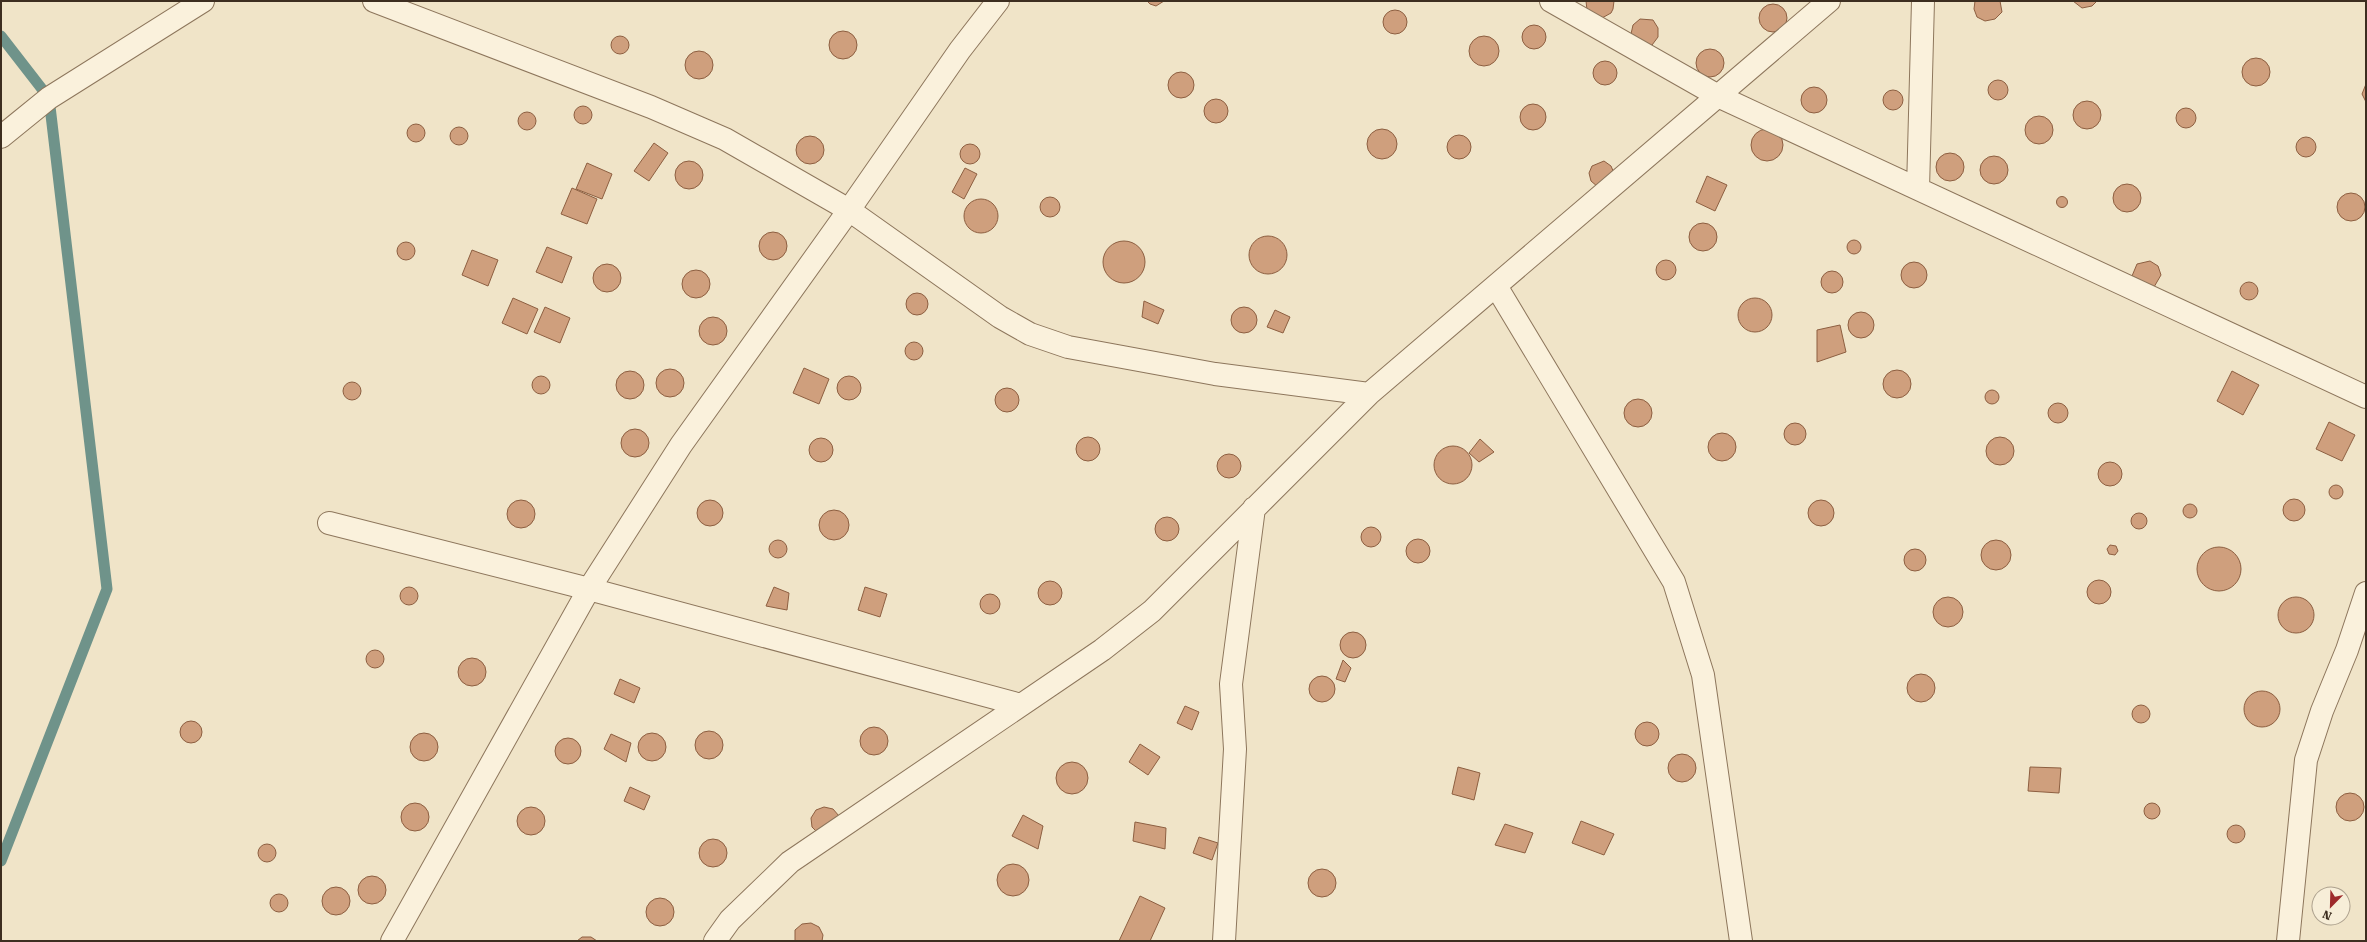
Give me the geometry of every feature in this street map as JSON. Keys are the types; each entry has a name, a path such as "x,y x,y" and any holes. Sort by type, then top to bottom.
{"street":[{"path":"1,137 49,98 203,1"},
{"path":"374,1 651,107 724,140 849,210 1000,317 1030,334 1068,347 1215,374 1369,394"},
{"path":"392,941 589,589 681,445 849,210 960,50 998,1"},
{"path":"1551,1 1720,97 2366,397"},
{"path":"715,941 730,920 790,862 1102,650 1152,611 1369,394 1720,97 1829,1"},
{"path":"1918,189 1923,1"},
{"path":"1496,286 1674,582 1703,675 1740,941"},
{"path":"1224,941 1234,749 1231,684 1254,508"},
{"path":"329,523 589,589 1021,705"},
{"path":"2288,941 2306,760 2322,711 2348,650 2366,593"}],"building":[{"path":"1147,1 1164,1 1156,6"},
{"path":"1586,1 1614,1 1613,9 1611,13 1602,18 1587,10"},
{"path":"1975,1 2000,1 2002,12 1995,19 1985,21 1977,17 1974,9"},
{"path":"2073,1 2097,1 2092,6 2082,8"},
{"path":"1773,4 1783,8 1787,18 1783,28 1773,32 1763,28 1759,18 1763,8"},
{"path":"1395,10 1400,11 1406,17 1406,27 1400,33 1395,34 1390,33 1384,27 1383,22 1384,17 1390,11"},
{"path":"1640,19 1653,20 1658,28 1658,37 1652,45 1648,47 1631,34 1633,25"},
{"path":"1529,25 1539,25 1546,32 1546,42 1539,49 1529,49 1522,42 1522,32"},
{"path":"843,31 853,35 857,45 853,55 843,59 833,55 829,45 833,35"},
{"path":"620,36 626,39 629,45 626,51 620,54 614,51 611,45 614,39"},
{"path":"1484,36 1490,37 1498,45 1498,57 1490,65 1484,66 1478,65 1470,57 1469,51 1470,45 1478,37"},
{"path":"1710,49 1720,53 1724,63 1720,73 1710,77 1700,73 1696,63 1700,53"},
{"path":"699,51 709,55 713,65 709,75 699,79 689,75 685,65 689,55"},
{"path":"2256,58 2266,62 2270,72 2266,82 2256,86 2246,82 2242,72 2246,62"},
{"path":"1605,61 1614,64 1617,73 1614,82 1605,85 1596,82 1593,73 1596,64"},
{"path":"1181,72 1190,76 1194,85 1190,94 1181,98 1172,94 1168,85 1172,76"},
{"path":"1998,80 2005,83 2008,90 2005,97 1998,100 1991,97 1988,90 1991,83"},
{"path":"2366,84 2366,102 2362,94"},
{"path":"1814,87 1823,91 1827,100 1823,109 1814,113 1805,109 1801,100 1805,91"},
{"path":"1893,90 1900,93 1903,100 1900,107 1893,110 1886,107 1883,100 1886,93"},
{"path":"1216,99 1225,102 1228,111 1225,120 1216,123 1207,120 1204,111 1207,102"},
{"path":"2087,101 2097,105 2101,115 2097,125 2087,129 2077,125 2073,115 2077,105"},
{"path":"1533,104 1542,108 1546,117 1542,126 1533,130 1524,126 1520,117 1524,108"},
{"path":"583,106 589,109 592,115 589,121 583,124 577,121 574,115 577,109"},
{"path":"2182,108 2190,108 2196,114 2196,122 2190,128 2182,128 2176,122 2176,114"},
{"path":"527,112 533,115 536,121 533,127 527,130 521,127 518,121 521,115"},
{"path":"2039,116 2049,120 2053,130 2049,140 2039,144 2029,140 2025,130 2029,120"},
{"path":"416,124 422,127 425,133 422,139 416,142 410,139 407,133 410,127"},
{"path":"459,127 465,130 468,136 465,142 459,145 453,142 450,136 453,130"},
{"path":"1382,129 1393,133 1397,144 1393,155 1382,159 1371,155 1367,144 1371,133"},
{"path":"1764,129 1770,129 1780,136 1783,145 1782,151 1776,158 1770,161 1764,161 1754,154 1751,148 1751,142 1758,132"},
{"path":"1454,135 1464,135 1471,142 1471,152 1464,159 1454,159 1447,152 1447,142"},
{"path":"810,136 820,140 824,150 820,160 810,164 800,160 796,150 800,140"},
{"path":"2302,137 2310,137 2316,143 2316,151 2310,157 2302,157 2296,151 2296,143"},
{"path":"654,143 668,153 649,181 634,171"},
{"path":"970,144 977,147 980,154 977,161 970,164 963,161 960,154 963,147"},
{"path":"1950,153 1960,157 1964,167 1960,177 1950,181 1940,177 1936,167 1940,157"},
{"path":"1994,156 2004,160 2008,170 2004,180 1994,184 1984,180 1980,170 1984,160"},
{"path":"689,161 699,165 703,175 699,185 689,189 679,185 675,175 679,165"},
{"path":"1604,161 1611,166 1614,173 1598,187 1591,181 1589,173 1592,166"},
{"path":"587,163 612,174 602,199 576,189"},
{"path":"965,168 977,174 964,199 952,192"},
{"path":"1707,176 1727,185 1715,211 1696,202"},
{"path":"2127,184 2137,188 2141,198 2137,208 2127,212 2117,208 2113,198 2117,188"},
{"path":"572,188 597,199 587,224 561,214"},
{"path":"2351,193 2361,197 2365,207 2361,217 2351,221 2341,217 2337,207 2341,197"},
{"path":"1050,197 1057,200 1060,207 1057,214 1050,217 1043,214 1040,207 1043,200"},
{"path":"2060,197 2064,197 2066,198 2066,206 2060,207 2057,204 2057,200"},
{"path":"981,199 993,204 998,216 993,228 981,233 969,228 964,216 969,204"},
{"path":"1703,223 1713,227 1717,237 1713,247 1703,251 1693,247 1689,237 1693,227"},
{"path":"773,232 783,236 787,246 783,256 773,260 763,256 759,246 763,236"},
{"path":"1264,236 1272,236 1279,239 1284,244 1287,255 1284,266 1279,271 1272,274 1264,274 1257,271 1252,266 1249,259 1249,251 1252,244 1257,239"},
{"path":"1851,240 1857,240 1861,244 1861,250 1857,254 1851,254 1847,250 1847,244"},
{"path":"1120,241 1128,241 1136,244 1142,250 1145,262 1142,274 1136,280 1128,283 1120,283 1112,280 1106,274 1103,266 1103,258 1106,250 1112,244"},
{"path":"406,242 412,245 415,251 412,257 406,260 400,257 397,251 400,245"},
{"path":"547,247 572,257 562,283 536,272"},
{"path":"472,250 498,260 488,286 462,275"},
{"path":"1662,260 1670,260 1676,266 1676,274 1670,280 1662,280 1656,274 1656,266"},
{"path":"2150,261 2158,266 2161,275 2154,287 2132,276 2137,264"},
{"path":"1914,262 1923,266 1927,275 1923,284 1914,288 1905,284 1901,275 1905,266"},
{"path":"607,264 617,268 621,278 617,288 607,292 597,288 593,278 597,268"},
{"path":"696,270 706,274 710,284 706,294 696,298 686,294 682,284 686,274"},
{"path":"1832,271 1840,274 1843,282 1840,290 1832,293 1824,290 1821,282 1824,274"},
{"path":"2245,282 2253,282 2258,287 2256,298 2253,300 2245,300 2240,295 2240,287"},
{"path":"917,293 925,296 928,304 925,312 917,315 909,312 906,304 909,296"},
{"path":"513,298 538,309 527,334 502,323"},
{"path":"1752,298 1758,298 1767,303 1771,309 1771,321 1767,327 1758,332 1752,332 1743,327 1738,318 1738,312 1743,303"},
{"path":"1144,301 1164,310 1158,324 1142,317"},
{"path":"545,307 570,318 560,343 534,332"},
{"path":"1244,307 1253,311 1257,320 1253,329 1244,333 1235,329 1231,320 1235,311"},
{"path":"1275,310 1290,317 1283,333 1267,327"},
{"path":"1861,312 1870,316 1874,325 1870,334 1861,338 1852,334 1848,325 1852,316"},
{"path":"713,317 723,321 727,331 723,341 713,345 703,341 699,331 703,321"},
{"path":"1840,325 1846,352 1817,362 1817,330"},
{"path":"914,342 920,345 923,351 920,357 914,360 908,357 905,351 908,345"},
{"path":"804,368 829,379 819,404 793,393"},
{"path":"670,369 680,373 684,383 680,393 670,397 660,393 656,383 660,373"},
{"path":"1897,370 1907,374 1911,384 1907,394 1897,398 1887,394 1883,384 1887,374"},
{"path":"630,371 640,375 644,385 640,395 630,399 620,395 616,385 620,375"},
{"path":"2232,371 2259,385 2243,415 2217,401"},
{"path":"541,376 547,379 550,385 547,391 541,394 535,391 532,385 535,379"},
{"path":"849,376 858,379 861,388 858,397 849,400 840,397 837,388 840,379"},
{"path":"352,382 356,383 360,387 360,395 356,399 352,400 348,399 344,395 343,391 344,387 348,383"},
{"path":"1007,388 1015,392 1019,400 1015,408 1007,412 999,408 995,400 999,392"},
{"path":"1992,390 1997,392 1999,397 1997,402 1992,404 1987,402 1985,397 1987,392"},
{"path":"1638,399 1644,400 1648,403 1651,407 1651,419 1648,423 1644,426 1638,427 1632,426 1628,423 1625,419 1624,413 1625,407 1628,403 1632,400"},
{"path":"2058,403 2065,406 2068,413 2065,420 2058,423 2051,420 2048,413 2051,406"},
{"path":"2329,422 2355,435 2342,461 2316,449"},
{"path":"1795,423 1803,426 1806,434 1803,442 1795,445 1787,442 1784,434 1787,426"},
{"path":"635,429 645,433 649,443 645,453 635,457 625,453 621,443 625,433"},
{"path":"1722,433 1732,437 1736,447 1732,457 1722,461 1712,457 1708,447 1712,437"},
{"path":"1088,437 1093,438 1099,444 1099,454 1093,460 1088,461 1083,460 1077,454 1076,449 1077,444 1083,438"},
{"path":"2000,437 2010,441 2014,451 2010,461 2000,465 1990,461 1986,451 1990,441"},
{"path":"821,438 829,442 833,450 829,458 821,462 813,458 809,450 813,442"},
{"path":"1480,439 1494,452 1479,462 1469,453"},
{"path":"1453,446 1466,452 1472,465 1466,478 1453,484 1440,478 1434,465 1440,452"},
{"path":"1224,454 1234,454 1241,461 1241,471 1234,478 1224,478 1217,471 1217,461"},
{"path":"2110,462 2115,463 2121,469 2121,479 2115,485 2110,486 2105,485 2099,479 2098,474 2099,469 2105,463"},
{"path":"2333,485 2339,485 2343,489 2343,495 2339,499 2333,499 2329,495 2329,489"},
{"path":"2290,499 2298,499 2305,506 2305,514 2298,521 2290,521 2283,514 2283,506"},
{"path":"521,500 531,504 535,514 531,524 521,528 511,524 507,514 511,504"},
{"path":"710,500 719,504 723,513 719,522 710,526 701,522 697,513 701,504"},
{"path":"1821,500 1830,504 1834,513 1830,522 1821,526 1812,522 1808,513 1812,504"},
{"path":"2190,504 2195,506 2197,511 2195,516 2190,518 2185,516 2183,511 2185,506"},
{"path":"834,510 840,511 848,519 848,531 840,539 834,540 828,539 820,531 819,525 820,519 828,511"},
{"path":"2136,513 2142,513 2147,518 2145,527 2142,529 2136,529 2131,524 2131,518"},
{"path":"1167,517 1172,518 1178,524 1178,534 1172,540 1167,541 1162,540 1156,534 1155,529 1156,524 1162,518"},
{"path":"1371,527 1378,530 1381,537 1378,544 1371,547 1364,544 1361,537 1364,530"},
{"path":"1418,539 1427,542 1430,551 1427,560 1418,563 1409,560 1406,551 1409,542"},
{"path":"778,540 784,543 787,549 784,555 778,558 772,555 769,549 772,543"},
{"path":"1996,540 2007,544 2011,555 2007,566 1996,570 1985,566 1981,555 1985,544"},
{"path":"2110,545 2116,546 2118,551 2115,555 2109,554 2107,549"},
{"path":"2215,547 2223,547 2235,553 2241,565 2241,573 2235,585 2223,591 2215,591 2203,585 2197,573 2197,565 2203,553"},
{"path":"1915,549 1923,552 1926,560 1923,568 1915,571 1907,568 1904,560 1907,552"},
{"path":"2099,580 2107,584 2111,592 2107,600 2099,604 2091,600 2087,592 2091,584"},
{"path":"1050,581 1059,584 1062,593 1059,602 1050,605 1041,602 1038,593 1041,584"},
{"path":"409,587 415,590 418,596 415,602 409,605 403,602 400,596 403,590"},
{"path":"774,587 789,593 787,610 766,606"},
{"path":"865,587 887,594 880,617 858,610"},
{"path":"986,594 994,594 1000,600 1000,608 994,614 986,614 980,608 980,600"},
{"path":"1948,597 1958,602 1963,612 1958,622 1948,627 1938,622 1933,612 1938,602"},
{"path":"2300,597 2309,602 2313,608 2313,622 2309,628 2300,633 2292,633 2283,628 2279,622 2278,611 2283,602 2289,598"},
{"path":"1353,632 1362,636 1366,645 1362,654 1353,658 1344,654 1340,645 1344,636"},
{"path":"375,650 381,653 384,659 381,665 375,668 369,665 366,659 369,653"},
{"path":"472,658 482,662 486,672 482,682 472,686 462,682 458,672 462,662"},
{"path":"1343,660 1351,668 1345,682 1336,679"},
{"path":"1921,674 1927,675 1931,678 1934,682 1934,694 1931,698 1927,701 1921,702 1915,701 1911,698 1908,694 1907,688 1908,682 1911,678 1915,675"},
{"path":"1322,676 1331,680 1335,689 1331,698 1322,702 1313,698 1309,689 1313,680"},
{"path":"620,679 640,688 634,703 614,694"},
{"path":"2266,691 2275,696 2279,702 2279,716 2275,722 2266,727 2258,727 2249,722 2245,716 2244,705 2249,696 2255,692"},
{"path":"2137,705 2145,705 2150,710 2148,721 2145,723 2137,723 2132,718 2132,710"},
{"path":"1185,706 1199,712 1192,730 1177,723"},
{"path":"191,721 199,724 202,732 199,740 191,743 183,740 180,732 183,724"},
{"path":"1647,722 1656,725 1659,734 1656,743 1647,746 1638,743 1635,734 1638,725"},
{"path":"874,727 884,731 888,741 884,751 874,755 864,751 860,741 864,731"},
{"path":"709,731 719,735 723,745 719,755 709,759 699,755 695,745 699,735"},
{"path":"424,733 434,737 438,747 434,757 424,761 414,757 410,747 414,737"},
{"path":"652,733 662,737 666,747 662,757 652,761 642,757 638,747 642,737"},
{"path":"611,734 631,743 626,762 604,749"},
{"path":"568,738 577,742 581,751 577,760 568,764 559,760 555,751 559,742"},
{"path":"1140,744 1160,757 1148,775 1129,762"},
{"path":"1682,754 1692,758 1696,768 1692,778 1682,782 1672,778 1668,768 1672,758"},
{"path":"1072,762 1081,765 1085,769 1088,778 1085,787 1081,791 1072,794 1063,791 1059,787 1056,778 1059,769 1063,765"},
{"path":"1458,767 1480,773 1474,800 1452,794"},
{"path":"2030,767 2061,768 2059,793 2028,791"},
{"path":"630,787 650,796 644,810 624,801"},
{"path":"2350,793 2360,797 2364,807 2360,817 2350,821 2340,817 2336,807 2340,797"},
{"path":"415,803 425,807 429,817 425,827 415,831 405,827 401,817 405,807"},
{"path":"2149,803 2155,803 2160,808 2158,817 2155,819 2149,819 2144,814 2144,808"},
{"path":"531,807 541,811 545,821 541,831 531,835 521,831 517,821 521,811"},
{"path":"824,807 833,809 839,816 818,833 812,827 811,818 816,810"},
{"path":"1023,815 1043,826 1038,849 1012,836"},
{"path":"1581,821 1614,834 1604,855 1572,843"},
{"path":"1135,822 1166,828 1165,849 1133,841"},
{"path":"1505,824 1533,833 1525,853 1495,845"},
{"path":"2236,825 2242,828 2245,834 2242,840 2236,843 2230,840 2227,834 2230,828"},
{"path":"1199,837 1218,843 1212,860 1193,853"},
{"path":"713,839 723,843 727,853 723,863 713,867 703,863 699,853 703,843"},
{"path":"267,844 273,847 276,853 273,859 267,862 261,859 258,853 261,847"},
{"path":"1010,864 1016,864 1026,871 1029,880 1028,886 1022,893 1016,896 1010,896 1000,889 997,883 997,877 1004,867"},
{"path":"1322,869 1332,873 1336,883 1332,893 1322,897 1312,893 1308,883 1312,873"},
{"path":"372,876 382,880 386,890 382,900 372,904 362,900 358,890 362,880"},
{"path":"336,887 346,891 350,901 346,911 336,915 326,911 322,901 326,891"},
{"path":"279,894 285,897 288,903 285,909 279,912 273,909 270,903 273,897"},
{"path":"1140,896 1165,908 1150,941 1119,941"},
{"path":"660,898 670,902 674,912 670,922 660,926 650,922 646,912 650,902"},
{"path":"811,923 819,927 823,935 822,941 795,941 795,930 802,924"},
{"path":"582,937 591,937 597,941 577,941"}],"waterway":[{"path":"1,36 49,98 107,589 1,861"}]}
